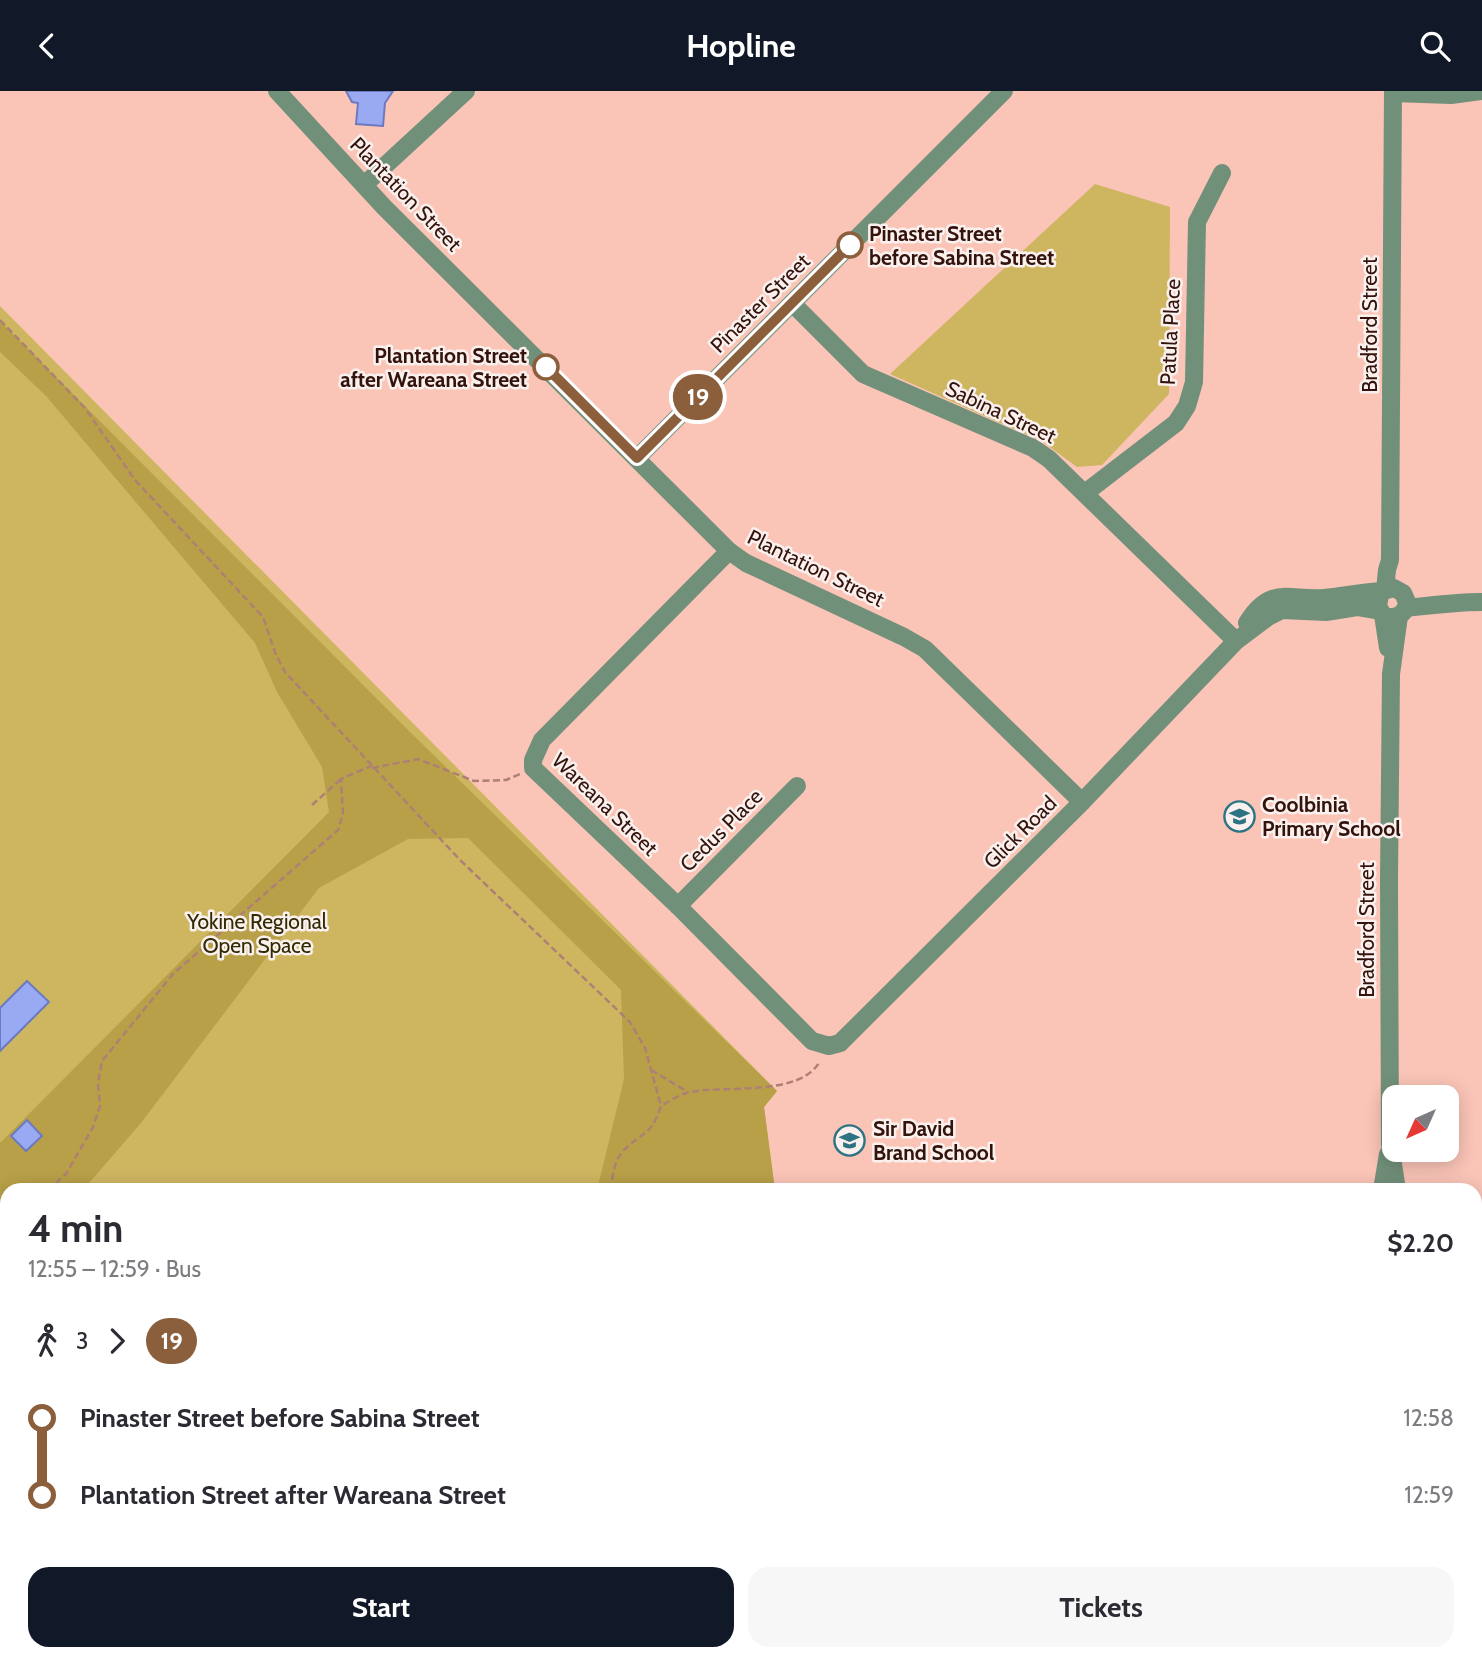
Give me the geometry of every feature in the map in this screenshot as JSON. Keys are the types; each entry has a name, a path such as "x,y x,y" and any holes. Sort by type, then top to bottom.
{"street":[{"name":"Plantation Street","path":"277,91 364,185 729,551 746,563 925,649 1082,802"},
{"path":"364,185 467,91"},
{"name":"Pinaster Street","path":"637,458 1004,91"},
{"path":"1393,92 1451,95 1482,91"},
{"name":"Bradford Street","path":"1390,1085 1389,880 1393,602 1387,570 1390,560 1393,92"},
{"name":"Patula Place","path":"1085,493 1176,423 1187,406 1194,382 1198,222 1222,173"},
{"name":"Sabina Street","path":"792,303 863,374 1033,448 1049,459 1236,641"},
{"name":"Wareana Street","path":"729,551 542,740 533,760 533,768 678,906 812,1041 829,1046"},
{"name":"Glick Road","path":"829,1046 840,1043 1082,802 1236,641 1251,617 1273,599 1286,595 1440,606 1454,602 1482,602"},
{"name":"Cedus Place","path":"678,906 797,786"},
{"name":"Bradford Street","path":"1383,1183 1387,1162"},
{"name":"Bradford Street","path":"1393,1162 1396,1183"}],"path":[{"path":"0,320 85,408 135,480 263,617 285,672 460,860 630,1022 645,1048 660,1106 655,1124 647,1134 624,1150 614,1169 611,1183"},
{"path":"312,805 341,779 371,767 418,759 474,781 506,780 533,768"},
{"path":"56,1183 66,1174 93,1127 100,1106 98,1083 102,1061 173,974 338,830 343,814 341,779"},
{"path":"660,1106 688,1092 794,1083 816,1070 829,1046"},
{"path":"650,1069 688,1092"}],"green space":[{"path":"1095,184 1170,207 1169,394 1102,465 1077,467 1043,442 890,374"},
{"name":"Yokine Regional Open Space","path":"0,306 777,1091 764,1107 774,1183 0,1183"},
{"path":"0,321 407,729 777,1091 764,1107 774,1183 599,1183 624,1079 621,990 468,838 408,839 319,888 141,1123 89,1183 0,1183 0,1143 329,812 322,767 277,692 255,643 46,396 0,352"}],"building":[{"path":"346,91 393,91 385,103 383,126 356,124 358,103 352,102"},
{"path":"27,981 49,1002 0,1051 0,1008"},
{"path":"27,1120 42,1136 26,1151 11,1136"}],"bus line":[{"name":"19","path":"546,367 637,458 850,245"}],"place":[{"name":"Pinaster Street before Sabina Street","path":"850,245"},
{"name":"Plantation Street after Wareana Street","path":"546,367"},
{"name":"Coolbinia Primary School","path":"1239,816"},
{"name":"Sir David Brand School","path":"850,1140"}]}
